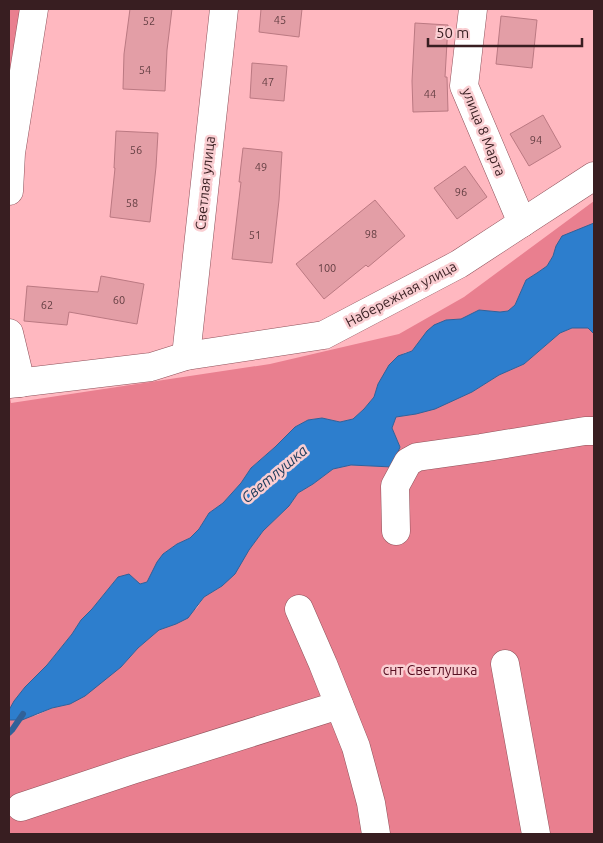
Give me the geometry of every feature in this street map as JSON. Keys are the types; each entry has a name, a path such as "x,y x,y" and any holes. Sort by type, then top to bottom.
{"street":[{"path":"9,190 11,153 34,9"},
{"name":"Светлая улица","path":"186,356 224,9"},
{"name":"улица 8 Марта","path":"473,9 464,86 522,223"},
{"name":"Набережная улица","path":"15,384 151,367 186,356 324,335 459,264 594,176"},
{"path":"9,333 15,384"},
{"path":"396,531 395,486 408,462 417,457 594,431"},
{"path":"299,609 356,747 371,803 376,834"},
{"path":"505,664 536,834"},
{"path":"21,808 132,770 339,705"}],"green space":[{"path":"9,9 23,9 9,106"},
{"path":"594,201 594,223 556,246 547,266 526,280 515,305 508,311 479,310 461,319 446,320 419,342 412,351 404,353 378,384 374,397 353,419 340,422 322,418 308,420 295,427 251,468 241,483 223,503 209,513 199,529 190,538 163,554 147,582 140,584 118,577 81,620 47,665 25,687 9,710 9,392 11,403 270,364 399,334 464,297"},
{"name":"снт Светлушка","path":"572,328 588,328 594,334 594,834 9,834 9,719 37,715 52,708 70,704 121,667 138,648 159,630 176,624 197,608 204,597 222,586 263,531 289,506 298,493 333,469 351,465 392,467 400,447 392,428 396,417 416,414 472,392 499,375 524,364 560,333"}],"water":[{"path":"594,223 594,334 588,328 572,328 560,333 524,364 499,375 472,392 435,409 396,417 392,428 400,447 392,467 351,465 333,469 298,493 289,506 263,531 235,574 222,586 204,597 188,618 159,630 138,648 121,667 85,696 70,704 52,708 22,720 9,719 9,710 14,701 47,665 81,620 118,577 129,574 140,584 147,582 163,554 190,538 199,529 209,513 223,503 241,483 251,468 295,427 308,420 322,418 340,422 353,419 374,397 378,384 389,365 398,356 412,351 434,325 446,320 461,319 479,310 508,311 515,305 526,280 547,266 562,236"}],"building":[{"path":"130,9 172,9 165,91 123,89 124,54"},
{"path":"261,9 302,9 299,37 259,32"},
{"path":"501,16 537,20 532,68 496,64"},
{"path":"415,23 448,25 445,77 447,77 448,111 413,112 412,81"},
{"path":"252,63 287,66 284,101 250,98"},
{"path":"543,115 561,147 529,166 510,134"},
{"path":"116,131 158,133 150,222 110,217 115,168"},
{"path":"243,148 282,152 272,263 232,259"},
{"path":"465,166 487,197 457,219 434,188"},
{"path":"375,200 405,236 368,267 366,265 324,299 296,264"},
{"path":"101,276 144,284 137,324 69,312 67,325 24,321 27,286 98,292"}],"waterway":[{"name":"Светлушка","path":"9,733 23,714"}]}
